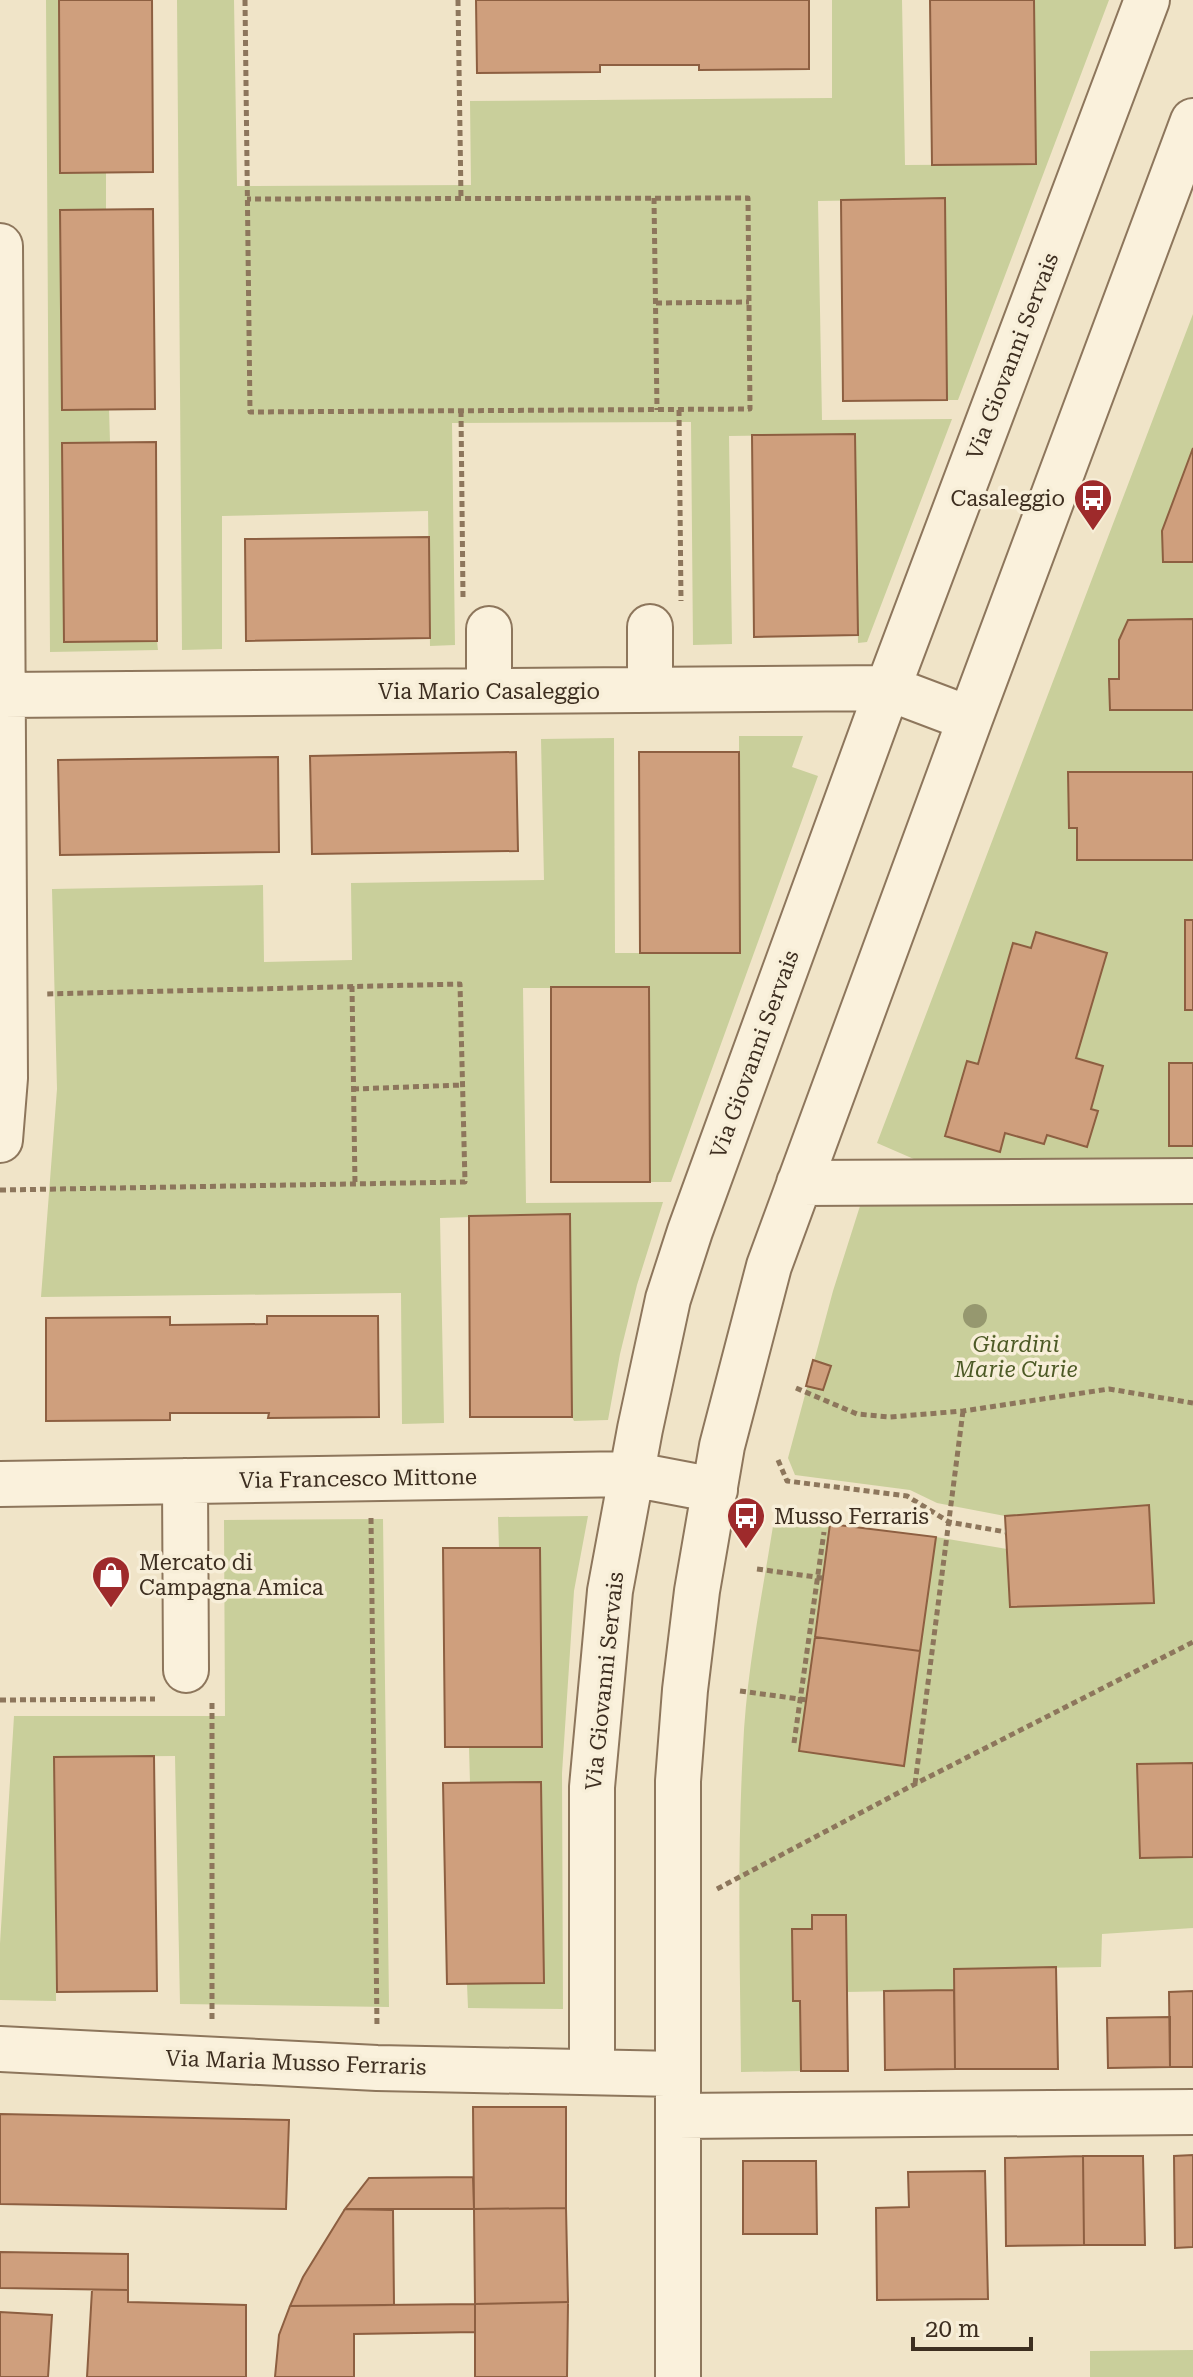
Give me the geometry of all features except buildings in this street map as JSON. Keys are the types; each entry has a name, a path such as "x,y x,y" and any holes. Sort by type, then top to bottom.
{"street":[{"name":"Via Giovanni Servais","path":"592,2071 592,1787 610,1591 668,1299 888,688 1147,0"},
{"path":"678,2377 678,1781 697,1591 722,1446 769,1266 1193,121"},
{"path":"0,246 5,1078 0,1136"},
{"path":"650,690 666,620"},
{"path":"476,621 489,691"},
{"name":"Via Mario Casaleggio","path":"3,695 888,688 970,719"},
{"path":"799,1183 1193,1181"},
{"name":"Via Francesco Mittone","path":"0,1484 631,1474 715,1490"},
{"path":"185,1481 188,1689"},
{"name":"Via Maria Musso Ferraris","path":"0,2049 377,2068 592,2071"},
{"path":"592,2071 678,2095 1193,2112"}],"path":[{"path":"245,0 247,199 250,412 750,409 748,198 247,199"},
{"path":"458,0 461,198"},
{"path":"654,198 657,410"},
{"path":"656,303 749,302"},
{"path":"666,620 679,410"},
{"path":"461,411 476,621"},
{"path":"0,1190 465,1182 460,984 4,995"},
{"path":"352,986 355,1184"},
{"path":"353,1089 463,1085"},
{"path":"796,1388 857,1414 890,1417 963,1411 1109,1389 1193,1403"},
{"path":"915,1784 963,1411"},
{"path":"778,1460 787,1481 907,1496 949,1522 1006,1532"},
{"path":"370,1477 377,2068"},
{"path":"794,1743 803,1699 824,1532"},
{"path":"757,1569 820,1578"},
{"path":"677,1909 1193,1642"},
{"path":"0,1700 188,1689 212,2059"},
{"path":"740,1691 803,1699"}],"green space":[{"path":"46,0 59,0 60,172 106,172 106,210 60,211 62,409 109,409 110,442 62,443 65,642 157,641 158,650 50,652"},
{"path":"177,0 234,0 237,186 471,185 470,101 832,98 832,0 902,0 905,165 1035,164 1034,0 1109,0 958,400 947,400 945,199 818,201 822,420 952,419 867,642 858,643 855,434 729,436 732,644 693,645 691,422 452,423 455,645 430,646 428,511 222,516 222,649 182,650"},
{"path":"1193,314 1193,1162 923,1163 877,1143"},
{"path":"739,736 803,736 792,767 818,776 671,1182 650,1182 649,988 523,988 526,1203 663,1202 637,1285 608,1420 574,1421 572,1417 570,1214 440,1218 444,1423 402,1424 401,1293 41,1297 57,1089 52,889 263,885 264,962 352,960 351,883 544,880 541,739 614,738 615,953 740,953"},
{"name":"Giardini Marie Curie","path":"1193,1198 1193,1763 1137,1765 1140,1858 1193,1857 1193,1928 1102,1934 1101,1967 955,1969 954,1990 846,1992 846,1915 812,1915 812,1929 792,1930 793,2001 800,2001 801,2071 741,2072 739,1870 745,1720 755,1634 774,1520 830,1524 799,1751 904,1765 936,1537 1007,1549 1010,1607 1154,1603 1149,1505 1005,1516 937,1503 910,1490 795,1475 788,1458 833,1291 860,1206 909,1200"},
{"path":"588,1516 574,1591 562,1773 563,2009 468,2008 467,1984 544,1983 541,1782 470,1783 469,1747 541,1747 540,1548 499,1548 498,1517"},
{"path":"383,1519 389,2007 180,2004 175,1756 54,1757 56,2001 0,2000 0,1944 14,1716 225,1716 224,1520"},
{"path":"1193,2350 1193,2377 1090,2377 1090,2351"}],"place":[{"name":"Casaleggio","path":"1093,532"},
{"name":"Musso Ferraris","path":"746,1550"},
{"name":"Mercato di Campagna Amica","path":"111,1609"}]}
